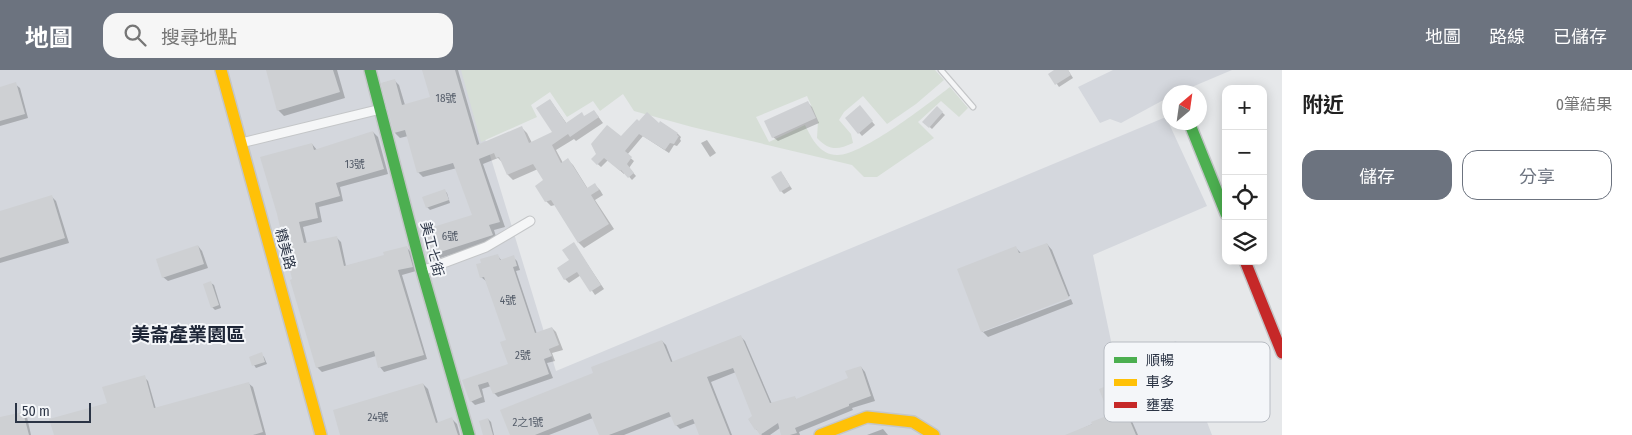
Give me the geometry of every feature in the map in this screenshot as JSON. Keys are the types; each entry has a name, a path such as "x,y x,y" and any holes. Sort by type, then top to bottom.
{"street":[{"name":"精美路","path":"221,70 320,435"},
{"name":"美工七街","path":"370,70 422,271 469,435"},
{"path":"241,143 381,109"},
{"path":"1192,130 1222,204"},
{"path":"422,271 486,247 530,221"},
{"path":"1247,265 1282,353"},
{"path":"820,435 867,417 913,422 934,435"}],"lane":[{"path":"940,70 974,107"}],"shaded area":[{"name":"美崙產業園區","path":"0,70 464,70 556,371 1162,119 1162,130 1172,130 1207,206 1093,255 1111,342 1104,342 1104,422 1207,422 1212,435 0,435"},
{"path":"461,70 935,70 944,80 916,104 887,124 863,96 844,112 839,120 851,134 853,143 838,148 830,147 817,138 818,121 807,96 756,117 769,142 805,125 821,149 837,155 848,153 878,138 912,116 950,87 968,108 959,117 941,101 918,122 934,138 877,177 864,177 852,165 692,127 634,111 623,94 600,111 593,101 567,117 550,92 531,105 537,117 481,142"},
{"path":"1113,70 1232,70 1197,85 1162,85 1162,101 1121,123 1110,119 1100,123 1078,87"}],"building":[{"path":"266,70 333,70 340,92 277,111"},
{"path":"422,70 455,70 477,145 522,126 529,143 552,132 536,108 550,99 566,123 582,112 584,116 594,110 599,117 570,137 568,134 552,145 561,163 568,158 587,188 595,183 599,190 591,195 609,224 578,243 551,200 545,202 535,186 543,180 533,164 507,175 499,157 496,158 494,153 479,159 500,222 489,225 493,235 428,256 420,231 472,215 453,163 417,173 405,130 394,133 381,83 395,79 402,105 430,97"},
{"path":"1054,70 1068,70 1071,75 1055,85 1048,74"},
{"path":"16,82 25,114 0,121 0,87"},
{"path":"808,101 816,118 772,138 764,121"},
{"path":"860,105 873,121 858,134 845,118"},
{"path":"937,106 943,112 929,128 922,122"},
{"path":"647,112 659,123 660,121 678,133 677,135 679,136 674,144 670,143 665,150 639,134 625,151 632,157 627,164 634,173 628,178 621,170 604,158 597,165 591,159 596,154 591,144 607,125 621,136 637,119 639,121"},
{"path":"373,131 384,169 336,183 340,196 315,203 318,218 299,222 304,243 337,236 344,266 384,255 383,252 407,246 413,267 398,270 424,355 378,368 374,351 316,368 290,280 292,279 277,214 260,157 312,143 314,150"},
{"path":"781,171 790,186 780,192 771,177"},
{"path":"445,189 449,200 426,208 422,197"},
{"path":"52,195 65,238 0,258 0,211"},
{"path":"574,242 601,285 590,292 577,272 564,280 557,268 569,260 562,250"},
{"path":"1047,243 1069,298 981,332 957,269 1016,246 1019,253"},
{"path":"198,245 204,264 162,278 156,259"},
{"path":"498,254 500,260 514,255 517,266 513,267 535,333 552,327 559,345 549,349 552,356 544,359 549,374 493,394 488,382 478,385 482,397 470,402 462,380 508,364 500,342 506,340 484,277 480,278 476,264 481,263 480,259"},
{"path":"211,281 219,305 211,308 203,284"},
{"path":"741,335 770,403 795,396 796,399 848,378 845,371 861,366 871,396 795,428 797,433 790,435 781,435 778,423 760,435 755,430 748,419 752,416 733,368 707,377 730,435 699,435 693,419 675,426 669,412 609,435 599,435 590,413 535,435 510,435 500,410 593,373 591,367 662,340 671,362"},
{"path":"262,352 265,362 252,366 249,357"},
{"path":"145,375 154,408 249,382 263,432 253,435 54,435 49,419 107,403 102,387"},
{"path":"423,383 436,423 452,417 458,435 340,435 333,410"},
{"path":"1104,387 1104,402 1099,389"},
{"path":"23,412 29,435 0,435 0,417"},
{"path":"1104,417 1104,422 1130,422 1136,435 1065,435 1092,424 1091,422"},
{"path":"488,418 493,435 483,435 479,421"}],"traffic: fast":[{"path":"370,70 422,271 469,435"},
{"path":"1192,130 1222,204"}],"traffic: slow":[{"path":"221,70 321,435"},
{"path":"820,435 867,417 913,422 934,435"}],"traffic: jam":[{"path":"1247,265 1282,353"}],"district":[{"name":"美崙產業園區","path":"188,334"}]}
